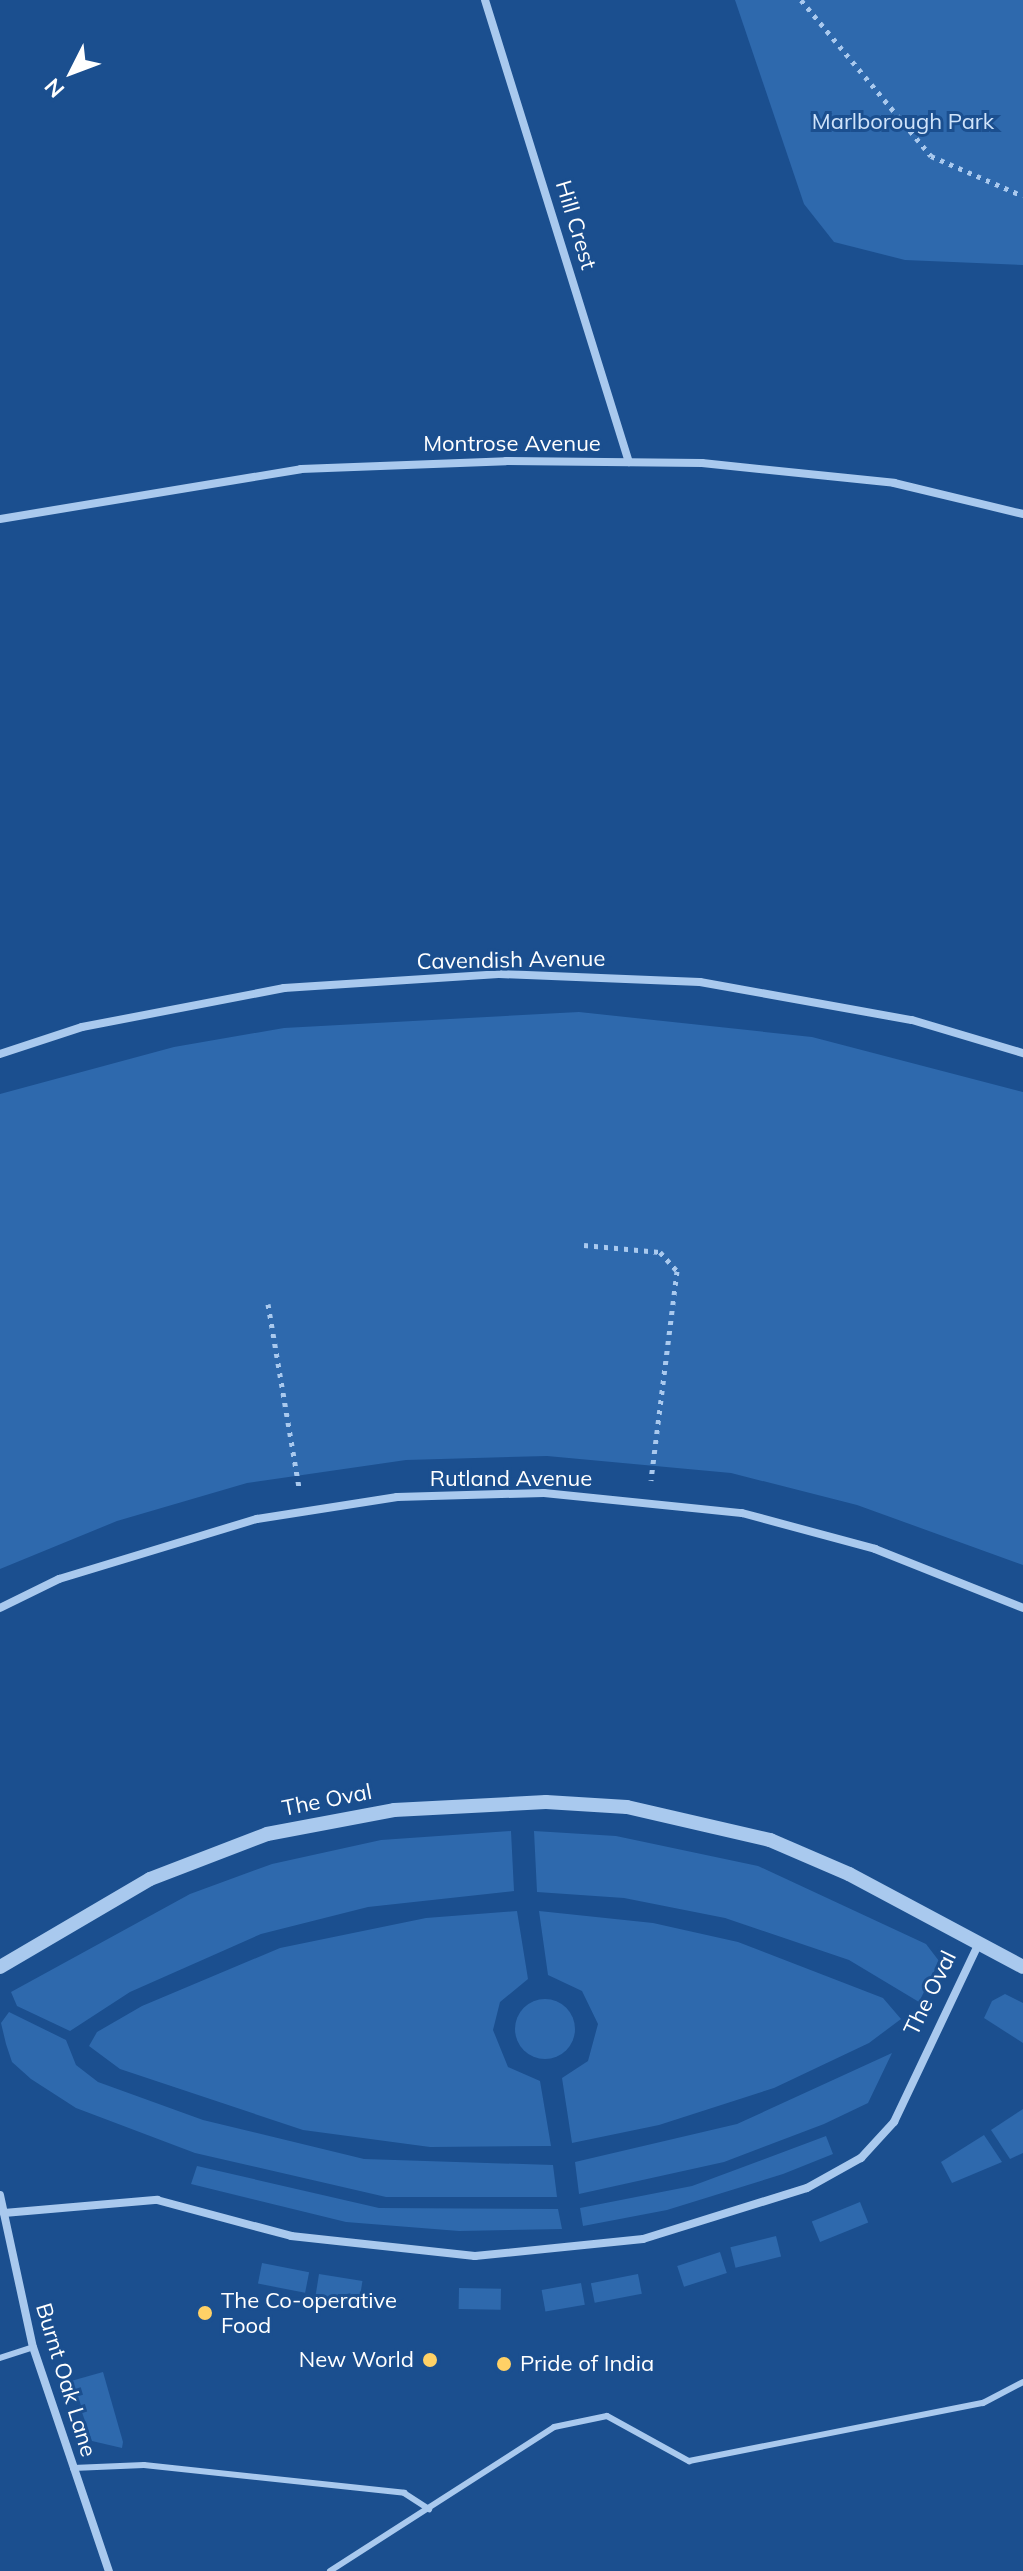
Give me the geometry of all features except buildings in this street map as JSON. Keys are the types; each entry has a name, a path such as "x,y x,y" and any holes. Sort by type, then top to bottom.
{"street":[{"name":"Hill Crest","path":"485,0 629,462"},
{"name":"Montrose Avenue","path":"0,519 301,469 629,462 894,483 1023,514"},
{"name":"Cavendish Avenue","path":"0,1054 82,1027 284,988 499,974 716,984 912,1020 1023,1053"},
{"name":"Rutland Avenue","path":"0,1608 59,1579 176,1540 303,1512 397,1497 544,1493 646,1500 742,1513 875,1549 1023,1608"},
{"name":"The Oval","path":"0,1967 150,1879 267,1834 394,1810 483,1803 627,1807 696,1819 770,1840 849,1874 979,1943 894,2122 861,2158 807,2188 643,2239 574,2251 475,2256 291,2236 157,2200 4,2213"},
{"path":"979,1943 1023,1967"},
{"name":"Burnt Oak Lane","path":"0,2195 33,2347 109,2571"}],"lane":[{"path":"0,2358 33,2347"},
{"path":"330,2571 554,2427 607,2416 689,2461 983,2403 1023,2382"},
{"path":"73,2468 144,2465 404,2493 429,2509"}],"path":[{"path":"801,0 931,156 1023,196"},
{"path":"584,1245 660,1252 677,1271 664,1409 646,1500"},
{"path":"268,1304 303,1512"}],"green space":[{"name":"Marlborough Park","path":"735,0 1023,0 1023,265 905,260 834,242 804,204"},
{"path":"579,1012 812,1037 1023,1092 1023,1565 857,1505 731,1473 547,1456 406,1460 247,1483 117,1521 0,1569 0,1094 174,1047 284,1028"},
{"path":"511,1831 514,1891 368,1907 261,1934 130,1992 70,2031 17,2006 11,1992 190,1894 272,1864 381,1840"},
{"path":"534,1831 616,1836 758,1866 926,1944 939,1961 919,2002 849,1960 725,1918 624,1898 537,1892"},
{"path":"517,1911 528,1979 500,2002 493,2030 508,2067 540,2081 551,2146 430,2147 303,2130 120,2069 89,2046 97,2032 142,2006 280,1948 426,1918"},
{"path":"539,1911 653,1923 738,1942 883,1998 901,2019 869,2043 774,2088 659,2125 572,2143 562,2078 588,2061 598,2024 582,1991 548,1975"},
{"path":"1005,1994 1023,2003 1023,2043 984,2018 992,2001"},
{"path":"545,1999 557,2001 566,2008 573,2017 573,2041 566,2050 557,2057 545,2059 533,2057 524,2050 517,2041 515,2029 517,2017 524,2008 533,2001"},
{"path":"9,2012 66,2040 76,2065 98,2082 203,2120 364,2159 553,2165 557,2197 386,2197 195,2153 76,2108 31,2079 12,2062 6,2044 1,2023"},
{"path":"892,2053 868,2103 824,2124 724,2162 579,2194 575,2162 737,2124"},
{"path":"1023,2109 1023,2153 1010,2159 991,2130"},
{"path":"984,2135 1002,2162 952,2183 941,2162"},
{"path":"826,2136 833,2154 783,2174 667,2210 583,2226 580,2208 692,2186"},
{"path":"197,2166 379,2208 558,2209 562,2229 459,2231 346,2222 191,2184"},
{"path":"860,2202 868,2222 820,2242 812,2221"},
{"path":"776,2236 781,2256 735,2268 730,2247"},
{"path":"720,2252 727,2273 684,2287 677,2266"},
{"path":"262,2263 309,2272 305,2293 258,2284"},
{"path":"319,2274 362,2281 359,2303 316,2296"},
{"path":"638,2274 642,2294 595,2303 591,2283"},
{"path":"581,2283 585,2305 545,2312 542,2290"},
{"path":"459,2288 501,2289 501,2310 459,2309"},
{"path":"103,2372 123,2442 122,2448 92,2441 71,2381"}],"place":[{"name":"The Co-operative Food","path":"205,2313"},
{"name":"New World","path":"430,2360"},
{"name":"Pride of India","path":"504,2364"}]}
